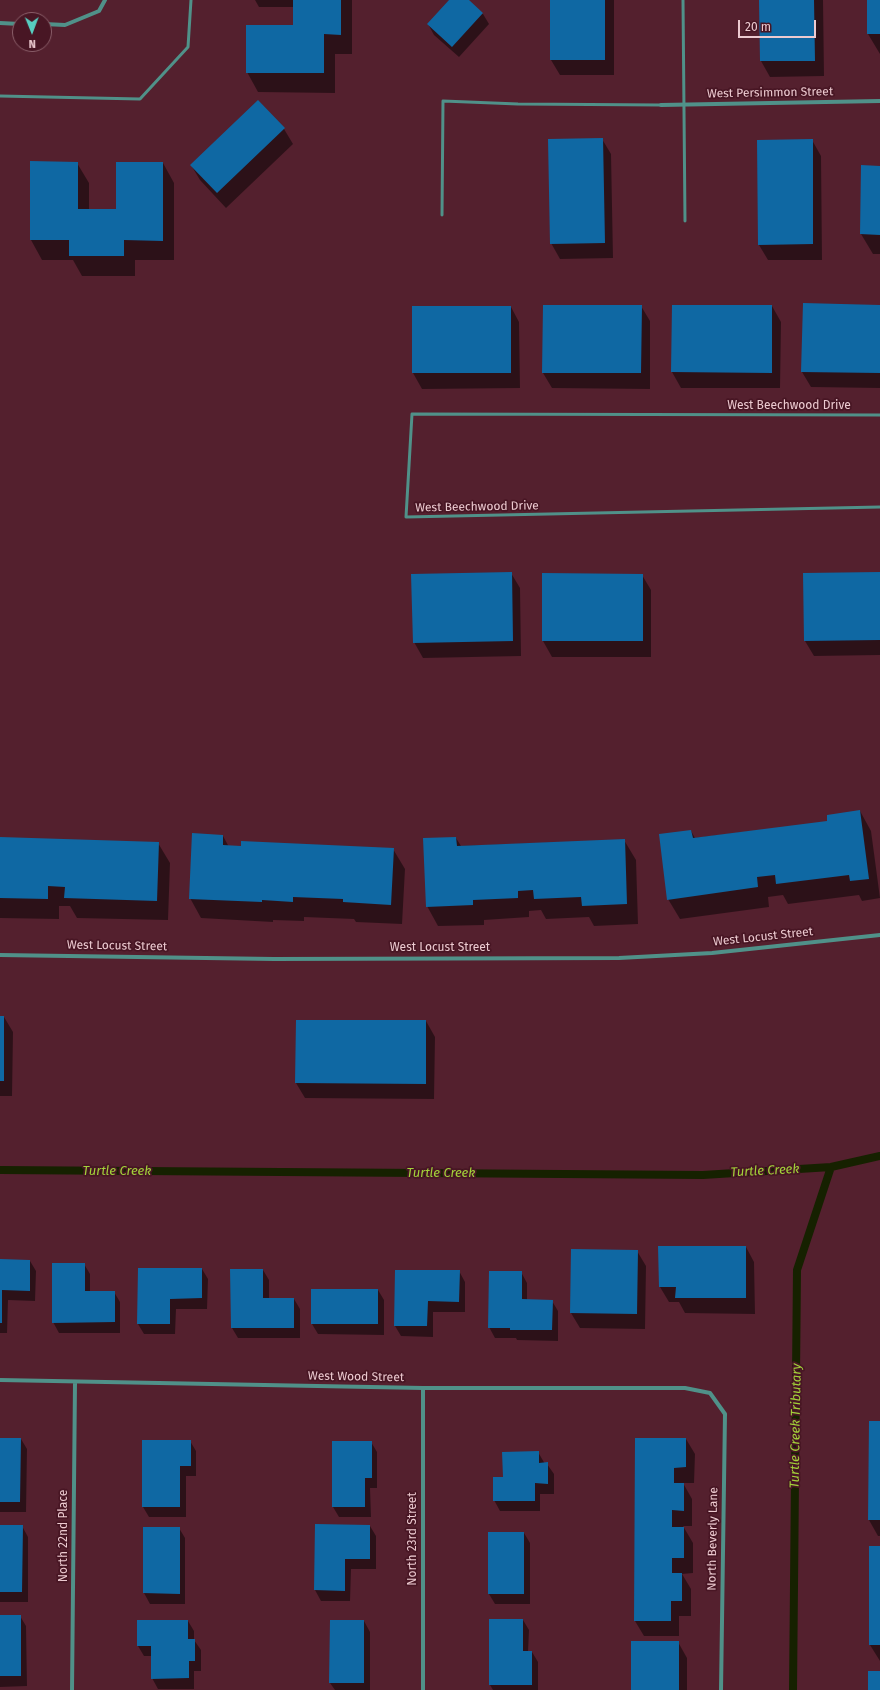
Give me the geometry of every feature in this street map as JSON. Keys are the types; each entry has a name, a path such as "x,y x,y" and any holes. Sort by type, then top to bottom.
{"street":[{"path":"52,24 65,25 98,11 104,0"},
{"path":"0,23 12,24"},
{"name":"West Persimmon Street","path":"661,105 880,101"},
{"name":"West Locust Street","path":"0,955 274,959 618,958 712,952 880,935"},
{"name":"West Wood Street","path":"0,1380 75,1383 423,1388 685,1388 710,1393"},
{"name":"North 22nd Place","path":"72,1690 75,1383"},
{"name":"North 23rd Street","path":"423,1388 423,1690"},
{"name":"North Beverly Lane","path":"710,1393 725,1414 721,1690"}],"lane":[{"path":"0,96 140,99 188,47 191,0"},
{"path":"683,0 685,221"},
{"path":"442,214 443,101 518,104 661,105"},
{"name":"West Beechwood Drive","path":"880,416 412,414 406,517 880,507"}],"building":[{"path":"293,0 341,0 341,35 324,34 324,73 246,73 246,25 293,25"},
{"path":"449,0 469,0 483,13 452,47 427,24"},
{"path":"550,0 605,0 605,60 550,60"},
{"path":"759,0 814,0 815,61 760,61"},
{"path":"867,0 880,0 880,34 867,34"},
{"path":"258,100 285,128 217,193 190,165"},
{"path":"603,138 605,243 550,244 548,139"},
{"path":"813,139 813,244 758,245 757,140"},
{"path":"30,161 78,162 78,209 116,209 116,162 163,162 163,241 124,240 124,256 69,256 69,240 30,240"},
{"path":"861,165 880,166 880,235 860,234"},
{"path":"803,303 880,305 880,373 801,372"},
{"path":"543,305 642,305 641,373 542,373"},
{"path":"672,305 772,305 772,373 671,372"},
{"path":"412,306 511,306 511,373 412,373"},
{"path":"512,572 513,641 413,643 411,574"},
{"path":"880,572 880,640 804,641 803,573"},
{"path":"542,573 643,574 643,641 542,641"},
{"path":"860,810 869,879 850,881 849,875 776,884 775,875 757,877 758,887 667,900 659,834 691,830 693,838 827,821 827,815"},
{"path":"192,833 223,835 223,845 241,846 241,841 394,848 391,905 343,902 343,899 293,897 293,902 189,899"},
{"path":"0,837 159,842 157,901 64,898 65,887 48,886 48,899 0,898"},
{"path":"456,837 457,846 625,839 627,904 582,906 581,897 534,899 533,890 518,891 518,898 473,900 473,905 426,907 423,838"},
{"path":"0,1016 4,1016 4,1081 0,1081"},
{"path":"296,1020 426,1020 426,1084 295,1083"},
{"path":"658,1246 746,1246 746,1298 675,1298 676,1287 659,1287"},
{"path":"571,1249 638,1250 637,1314 570,1313"},
{"path":"0,1259 30,1260 30,1291 2,1290 2,1323 0,1323"},
{"path":"52,1263 85,1263 85,1291 115,1291 115,1322 52,1323"},
{"path":"138,1268 202,1268 202,1298 170,1299 170,1324 137,1324"},
{"path":"230,1269 263,1269 263,1298 294,1298 294,1328 231,1328"},
{"path":"395,1270 460,1270 459,1302 428,1301 427,1326 394,1326"},
{"path":"489,1271 522,1271 522,1299 553,1300 552,1330 510,1330 510,1328 488,1328"},
{"path":"311,1289 378,1289 378,1324 311,1324"},
{"path":"869,1421 880,1421 880,1520 868,1520"},
{"path":"0,1438 21,1438 20,1502 0,1502"},
{"path":"635,1438 686,1438 686,1467 674,1468 674,1483 684,1483 684,1511 672,1510 672,1527 684,1527 684,1558 672,1558 672,1573 682,1573 682,1601 671,1601 671,1621 634,1621"},
{"path":"142,1440 191,1440 191,1466 180,1466 180,1507 142,1507"},
{"path":"332,1441 372,1441 372,1478 365,1478 365,1507 332,1507"},
{"path":"539,1451 539,1463 548,1462 548,1484 535,1483 535,1501 493,1501 493,1477 503,1477 502,1452"},
{"path":"315,1524 370,1525 370,1559 345,1559 345,1591 314,1590"},
{"path":"0,1525 23,1525 22,1592 0,1592"},
{"path":"143,1527 180,1527 180,1594 143,1593"},
{"path":"488,1532 524,1532 524,1594 488,1594"},
{"path":"869,1546 880,1546 880,1645 869,1645"},
{"path":"0,1615 21,1615 21,1676 0,1676"},
{"path":"489,1619 523,1619 523,1651 532,1651 532,1685 489,1685"},
{"path":"137,1620 188,1620 188,1639 195,1639 195,1661 189,1661 189,1678 151,1679 151,1646 137,1646"},
{"path":"330,1620 364,1620 364,1683 329,1683"},
{"path":"631,1641 679,1641 679,1690 631,1690"},
{"path":"868,1671 880,1671 880,1690 868,1690"}],"waterway":[{"name":"Turtle Creek","path":"0,1170 703,1175 831,1167 880,1156"},
{"name":"Turtle Creek Tributary","path":"793,1690 797,1270 831,1167"}]}
